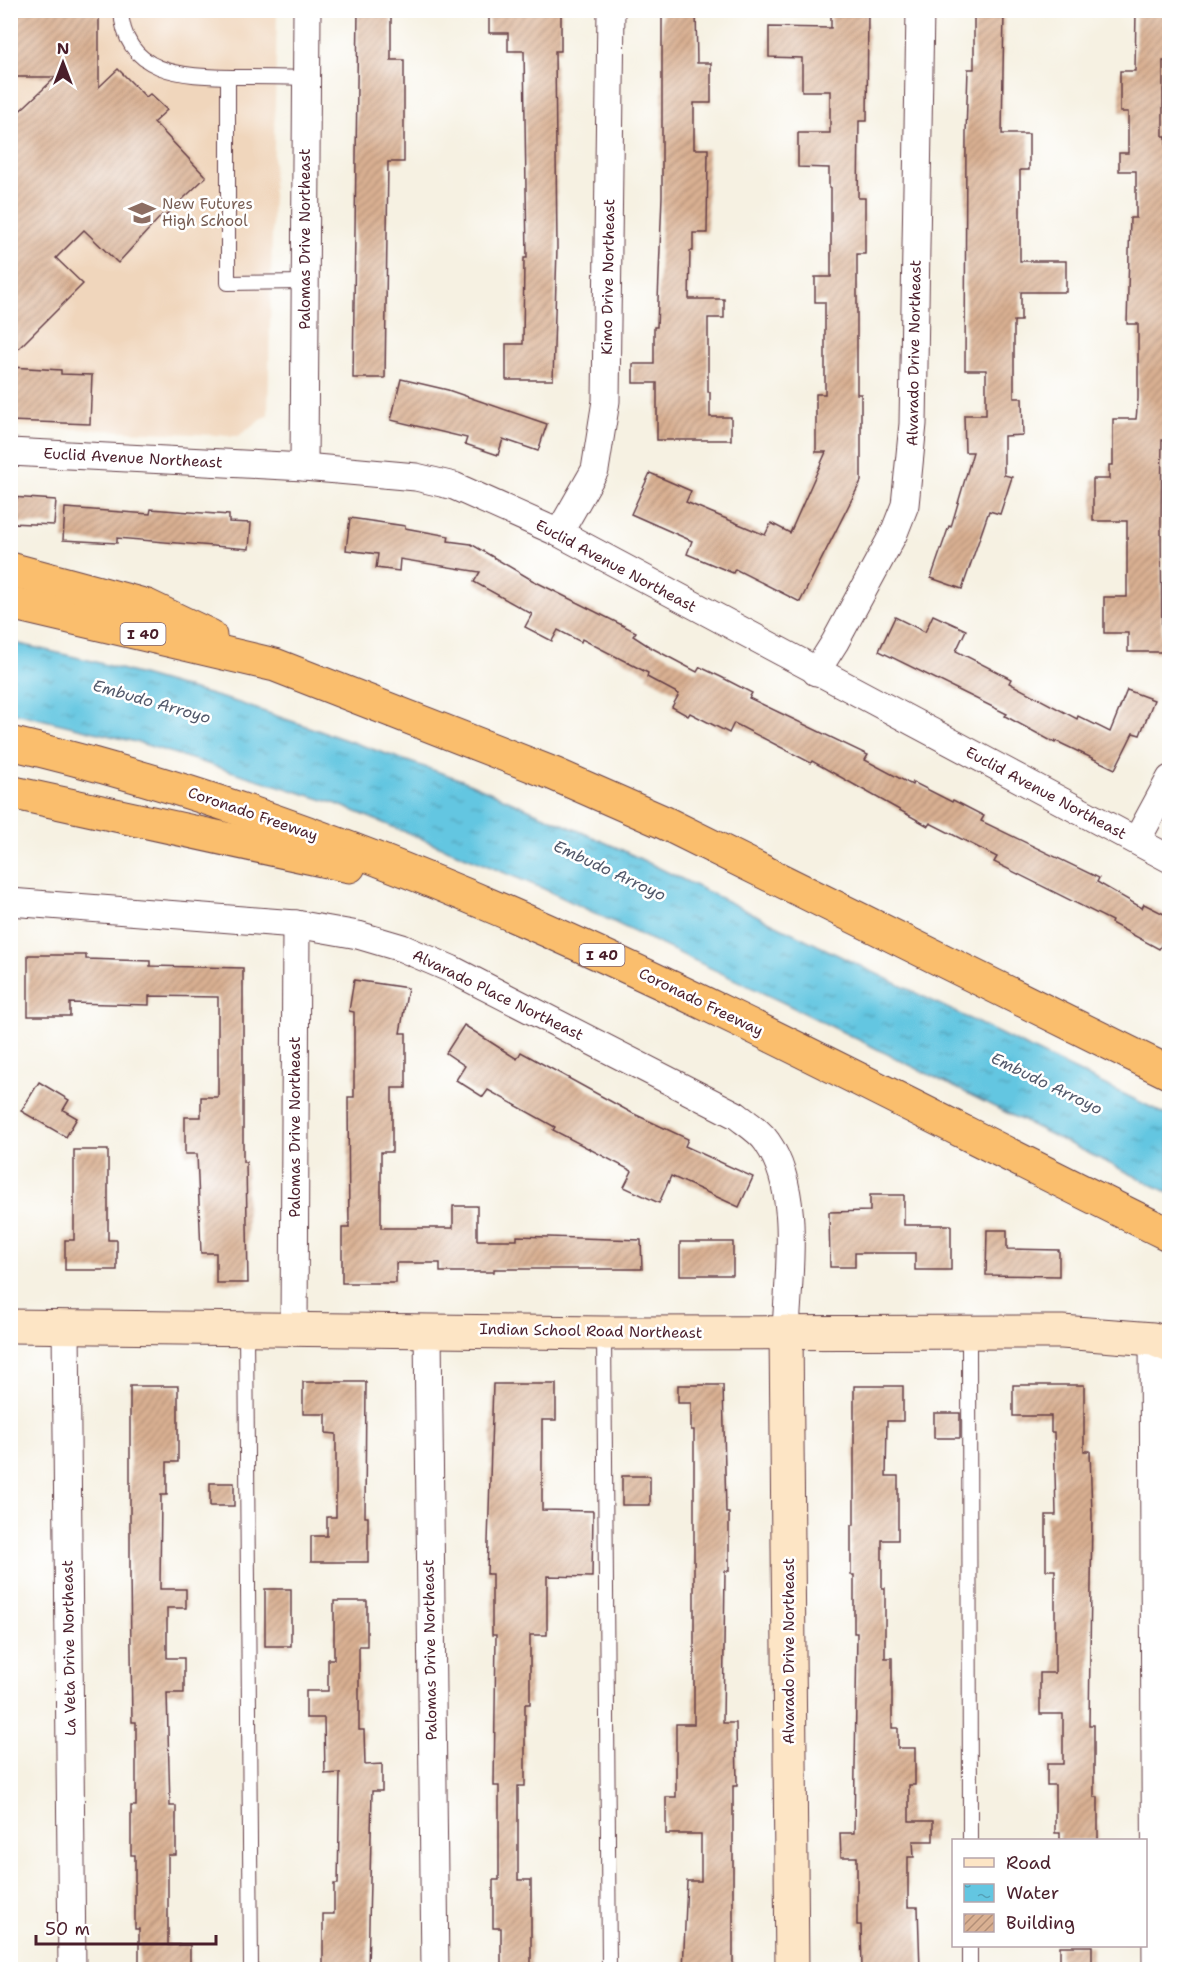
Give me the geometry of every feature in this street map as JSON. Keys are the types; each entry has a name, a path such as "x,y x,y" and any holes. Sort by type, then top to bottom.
{"highway":[{"path":"10,569 147,606 275,665"},
{"name":"I 40","path":"10,603 275,665 554,774 663,822 1170,1073"},
{"name":"Coronado Freeway","path":"10,742 159,782 293,827 457,890 656,979 1170,1235"},
{"path":"10,792 457,890"}],"street":[{"name":"Palomas Drive Northeast","path":"304,467 307,10"},
{"name":"Kimo Drive Northeast","path":"559,533 595,470 606,401 611,10"},
{"name":"Alvarado Drive Northeast","path":"816,672 835,642 894,533 904,505 910,474 913,424 920,10"},
{"name":"Euclid Avenue Northeast","path":"10,452 304,467 416,477 454,486 559,533 1170,859"},
{"path":"1137,840 1170,779"},
{"name":"Alvarado Place Northeast","path":"10,902 296,924 358,935 402,948 451,969 736,1114 766,1140 783,1171 789,1206 786,1332"},
{"name":"Palomas Drive Northeast","path":"294,1329 296,924"},
{"name":"Indian School Road Northeast","path":"10,1326 428,1329 604,1333 1062,1332 1161,1343"},
{"name":"La Veta Drive Northeast","path":"66,1327 72,1970"},
{"name":"Palomas Drive Northeast","path":"428,1329 435,1970"},
{"name":"Alvarado Drive Northeast","path":"786,1332 792,1970"},
{"path":"1156,1970 1161,1726 1161,1343"}],"lane":[{"path":"121,10 122,24 132,44 141,56 159,69 192,76 307,78"},
{"path":"228,76 228,283 305,282"},
{"path":"246,1329 251,1970"},
{"path":"969,1332 970,1839"},
{"path":"604,1333 609,1970"},
{"path":"970,1947 970,1970"}],"shaded area":[{"name":"New Futures High School","path":"11,11 277,11 268,415 238,436 11,426"}],"water":[{"name":"Embudo Arroyo","path":"11,642 92,661 236,702 462,780 620,849 1169,1116 1169,1193 782,1002 542,888 337,804 140,743 11,712"}],"building":[{"path":"10,10 99,10 99,87 118,69 146,97 150,94 167,110 154,122 206,177 164,217 162,215 118,263 84,230 56,258 83,284 10,357 10,120 56,77 10,77"},
{"path":"358,10 391,10 391,60 404,60 404,162 388,162 385,378 353,378"},
{"path":"489,10 561,10 561,51 555,51 557,248 553,380 506,380 506,344 523,344 524,258 527,258 524,51 508,51 508,33 489,33"},
{"path":"662,10 696,10 697,63 711,63 711,103 694,103 694,149 708,149 707,233 693,233 693,251 690,251 689,299 724,299 724,318 708,318 708,392 710,392 710,417 731,417 731,440 657,440 657,383 633,383 633,364 654,364 654,327 657,327 662,196"},
{"path":"831,10 868,10 867,121 859,121 858,198 865,198 865,254 857,254 857,394 861,394 861,481 800,602 735,569 733,573 687,554 692,541 631,514 650,473 691,491 686,502 765,535 771,523 790,533 826,452 816,452 816,394 825,394 825,302 815,302 815,277 831,277 831,188 829,188 829,168 798,167 798,133 830,133 830,91 802,91 802,58 769,57 769,27 831,28"},
{"path":"974,10 1004,10 1002,134 1029,134 1029,170 1020,170 1020,261 1066,261 1066,292 1021,292 1021,321 1014,321 1014,398 1022,398 1023,435 1004,436 1004,475 1012,477 1000,514 989,511 962,589 931,578 949,526 951,527 973,452 965,452 964,415 986,415 986,370 965,370 966,134 968,69 974,69"},
{"path":"1136,10 1170,10 1169,61 1163,61 1163,136 1166,136 1166,204 1170,204 1170,258 1167,324 1169,440 1162,440 1162,652 1128,652 1128,633 1104,633 1104,597 1127,597 1127,521 1093,521 1093,479 1109,479 1109,465 1113,465 1113,419 1136,419 1138,399 1138,324 1127,324 1130,218 1136,218 1136,171 1119,171 1119,153 1128,153 1128,112 1120,112 1120,71 1135,71"},
{"path":"10,367 61,370 61,374 92,375 90,424 10,421"},
{"path":"401,379 448,390 547,424 538,451 503,439 498,455 465,444 467,438 391,420"},
{"path":"10,497 56,500 54,525 10,523"},
{"path":"65,508 150,514 151,509 229,515 229,522 251,523 249,549 117,538 117,543 63,540"},
{"path":"350,518 405,526 405,528 449,536 448,541 471,544 532,580 636,632 633,636 650,647 697,672 700,667 752,693 749,698 868,755 865,760 912,785 913,782 984,816 981,821 1099,878 1097,882 1142,908 1144,904 1170,917 1170,929 1159,949 1111,923 1112,921 994,862 997,857 930,823 928,826 812,761 811,763 734,723 729,733 690,713 688,716 672,707 679,694 647,677 648,673 582,639 581,642 558,630 552,641 525,627 532,614 474,582 480,572 400,559 399,571 376,568 378,554 346,550"},
{"path":"933,615 966,630 956,651 1011,679 1009,683 1077,719 1078,716 1110,732 1127,690 1154,700 1140,735 1133,733 1115,769 1056,741 1055,743 1005,716 1007,714 879,651 895,617 925,632"},
{"path":"28,955 86,955 86,959 150,961 150,966 243,968 243,1162 246,1162 248,1283 216,1283 216,1253 201,1253 197,1154 185,1154 185,1117 201,1117 201,1097 218,1097 218,997 149,996 149,1005 70,1003 70,1016 28,1016"},
{"path":"354,980 408,988 400,1033 406,1033 406,1088 392,1088 392,1152 381,1152 381,1228 453,1228 453,1206 477,1206 477,1240 517,1240 517,1236 641,1240 642,1269 494,1269 494,1272 440,1272 440,1263 396,1263 396,1283 342,1283 342,1228 349,1228 348,1097 354,1097 354,1012 349,1011"},
{"path":"464,1025 517,1059 521,1052 632,1113 688,1139 685,1146 753,1177 739,1207 671,1176 659,1203 624,1187 632,1171 553,1130 555,1127 488,1090 483,1097 456,1080 465,1066 446,1053"},
{"path":"39,1082 69,1100 63,1110 77,1118 66,1137 21,1111"},
{"path":"74,1150 108,1150 108,1240 117,1240 117,1270 65,1270 65,1240 74,1240"},
{"path":"870,1195 904,1195 904,1225 951,1225 951,1270 915,1270 915,1253 855,1253 855,1267 830,1267 829,1212 870,1211"},
{"path":"987,1230 1007,1230 1007,1249 1059,1250 1059,1276 986,1275"},
{"path":"680,1242 733,1242 733,1275 680,1275"},
{"path":"303,1382 366,1382 365,1517 368,1517 368,1562 311,1562 311,1536 327,1536 327,1517 336,1517 336,1434 326,1433 326,1414 303,1414"},
{"path":"493,1384 556,1384 556,1420 542,1420 542,1510 593,1511 592,1577 547,1576 547,1635 530,1635 530,1704 525,1704 525,1786 518,1786 518,1880 531,1880 531,1970 501,1970 501,1928 493,1928 493,1880 499,1880 499,1786 494,1786 496,1635 492,1635 492,1574 487,1574"},
{"path":"678,1385 723,1385 726,1513 729,1513 729,1571 725,1571 723,1723 736,1723 737,1786 733,1786 733,1970 683,1970 687,1881 701,1881 701,1834 666,1834 666,1797 676,1797 676,1724 694,1724 694,1430 691,1430 691,1403 678,1403"},
{"path":"1013,1385 1084,1385 1084,1451 1090,1451 1092,1515 1089,1725 1094,1725 1094,1797 1098,1797 1098,1839 1060,1839 1060,1833 1055,1833 1055,1785 1047,1785 1047,1764 1063,1764 1063,1714 1040,1714 1040,1673 1055,1673 1055,1570 1046,1570 1046,1515 1056,1515 1054,1432 1051,1432 1051,1416 1013,1416"},
{"path":"130,1386 178,1386 178,1462 167,1462 167,1495 161,1495 160,1589 186,1589 186,1608 167,1608 167,1658 184,1658 184,1693 167,1693 170,1806 176,1806 176,1855 168,1855 168,1945 190,1945 190,1970 139,1970 139,1929 135,1929 135,1855 131,1855 131,1806 136,1806 136,1722 132,1722"},
{"path":"854,1386 903,1386 903,1421 887,1421 886,1476 898,1476 898,1540 882,1540 882,1588 885,1588 885,1658 892,1658 892,1728 898,1728 898,1748 915,1748 915,1785 909,1785 909,1821 933,1821 933,1841 913,1841 914,1857 908,1857 908,1907 918,1907 920,1970 862,1970 861,1925 857,1925 857,1857 841,1857 840,1833 854,1833 857,1633 854,1633 851,1525 854,1525"},
{"path":"934,1413 960,1413 960,1438 934,1438"},
{"path":"622,1476 650,1476 650,1505 622,1505"},
{"path":"210,1483 234,1483 234,1506 210,1506"},
{"path":"265,1589 291,1589 291,1646 265,1646"},
{"path":"334,1601 367,1601 367,1646 359,1646 359,1730 364,1730 365,1765 382,1764 382,1791 372,1791 368,1970 323,1970 323,1914 334,1914 334,1884 338,1884 340,1773 325,1774 324,1718 306,1718 306,1691 328,1691 328,1659 334,1659"},
{"path":"1060,1947 1092,1947 1092,1970 1060,1970"}],"place":[{"name":"New Futures High School","path":"142,213"}]}
